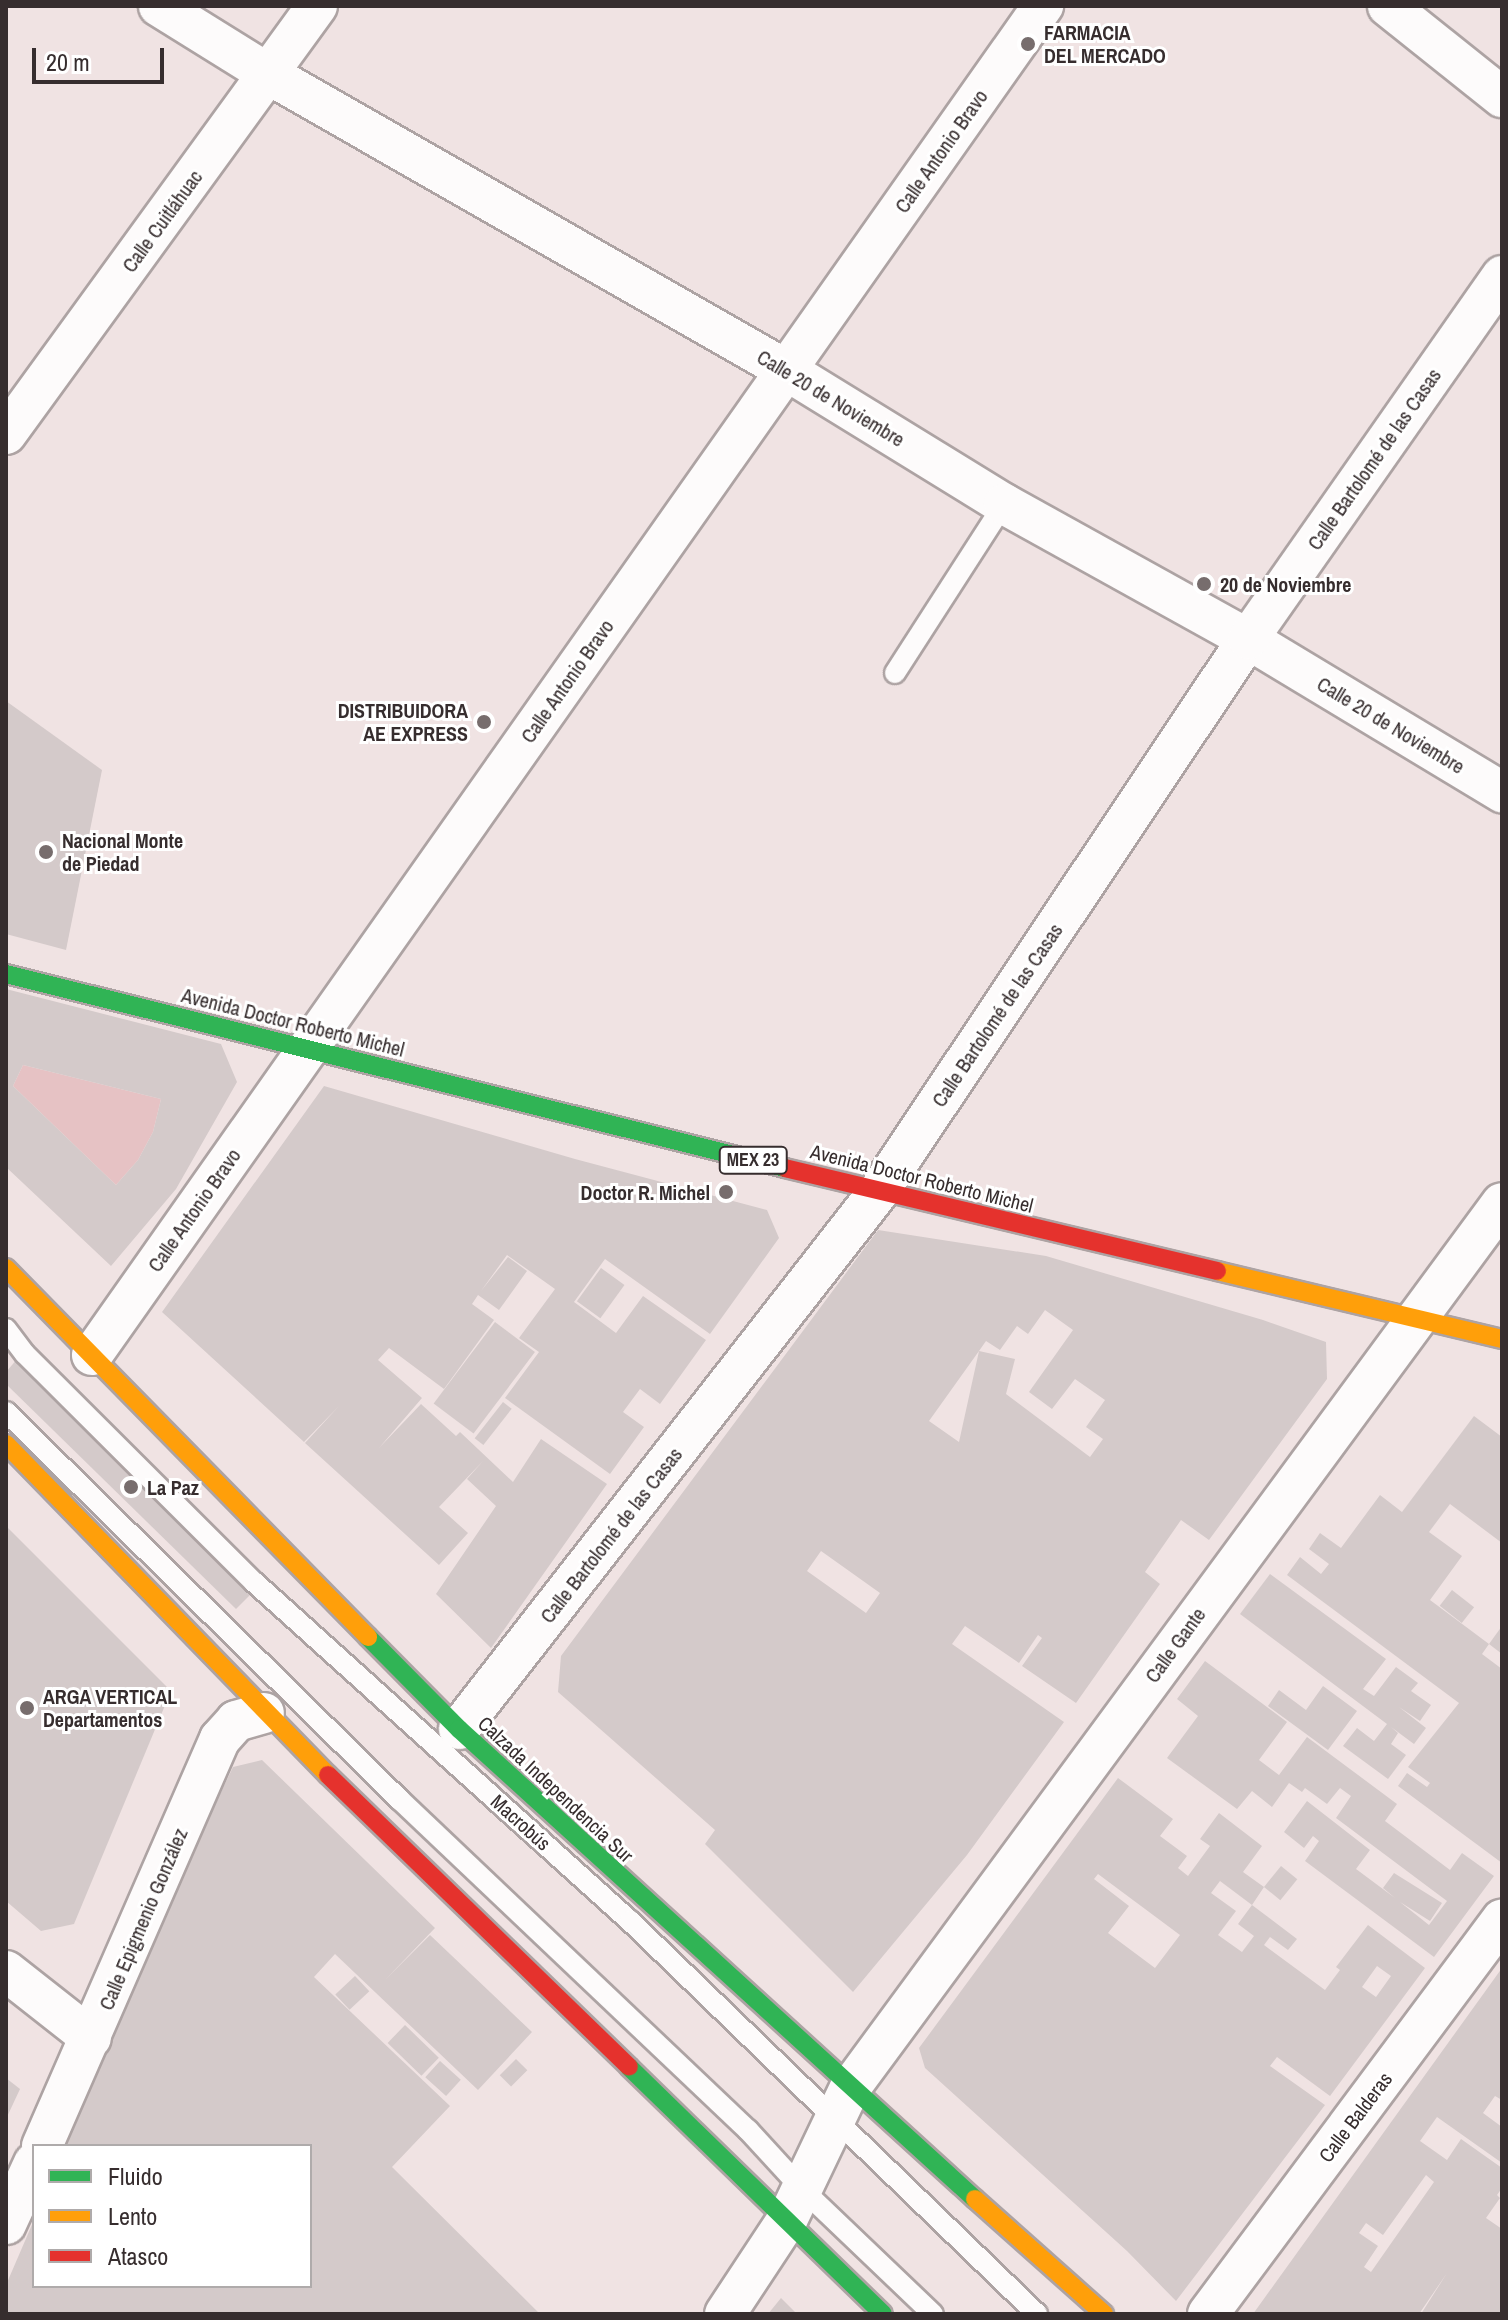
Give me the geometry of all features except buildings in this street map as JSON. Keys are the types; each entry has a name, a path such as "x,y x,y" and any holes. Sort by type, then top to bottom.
{"main road":[{"name":"Avenida Doctor Roberto Michel","path":"6,974 879,1191 1502,1339"},
{"name":"Calzada Independencia Sur","path":"6,1268 459,1729 842,2105 1104,2314"},
{"path":"6,1444 264,1713 794,2204 883,2314"}],"street":[{"name":"Calle 20 de Noviembre","path":"159,6 270,75 786,370 1004,504 1248,639 1502,792"},
{"name":"Calle Cuitláhuac","path":"6,434 270,75 317,6"},
{"name":"Calle Antonio Bravo","path":"92,1355 1043,6"},
{"path":"1388,6 1502,97"},
{"name":"Calle Bartolomé de las Casas","path":"459,1729 879,1191 1248,639 1502,276"},
{"name":"Calle Gante","path":"725,2314 794,2204 842,2105 1502,1203"},
{"name":"Calle Epigmenio González","path":"43,2144 220,1739 236,1721 264,1713"},
{"name":"Calle Balderas","path":"1208,2314 1502,1920"},
{"path":"6,1971 91,2038"},
{"path":"6,2224 32,2167"}],"lane":[{"path":"895,673 1004,504"},
{"name":"Macrobús","path":"6,1329 25,1354 254,1582 630,1921 842,2105 1037,2314"},
{"path":"6,1412 400,1800 748,2130 794,2204 933,2314"}],"shaded area":[{"path":"23,1065 161,1099 153,1132 138,1160 116,1185 13,1086"}],"traffic: fast":[{"path":"6,974 785,1168"},
{"path":"368,1637 459,1729 975,2199"},
{"path":"629,2067 883,2314"}],"traffic: slow":[{"path":"6,1268 368,1637"},
{"path":"1217,1271 1502,1339"},
{"path":"6,1444 328,1775"},
{"path":"975,2199 1104,2314"}],"traffic: jam":[{"path":"785,1168 1217,1271"},
{"path":"328,1775 629,2067"}],"place":[{"name":"FARMACIA DEL MERCADO","path":"1028,44"},
{"name":"20 de Noviembre","path":"1204,584"},
{"name":"DISTRIBUIDORA AE EXPRESS","path":"484,722"},
{"name":"Nacional Monte de Piedad","path":"46,852"},
{"name":"Doctor R. Michel","path":"726,1192"},
{"name":"La Paz","path":"131,1487"},
{"name":"ARGA VERTICAL Departamentos","path":"27,1708"}]}
